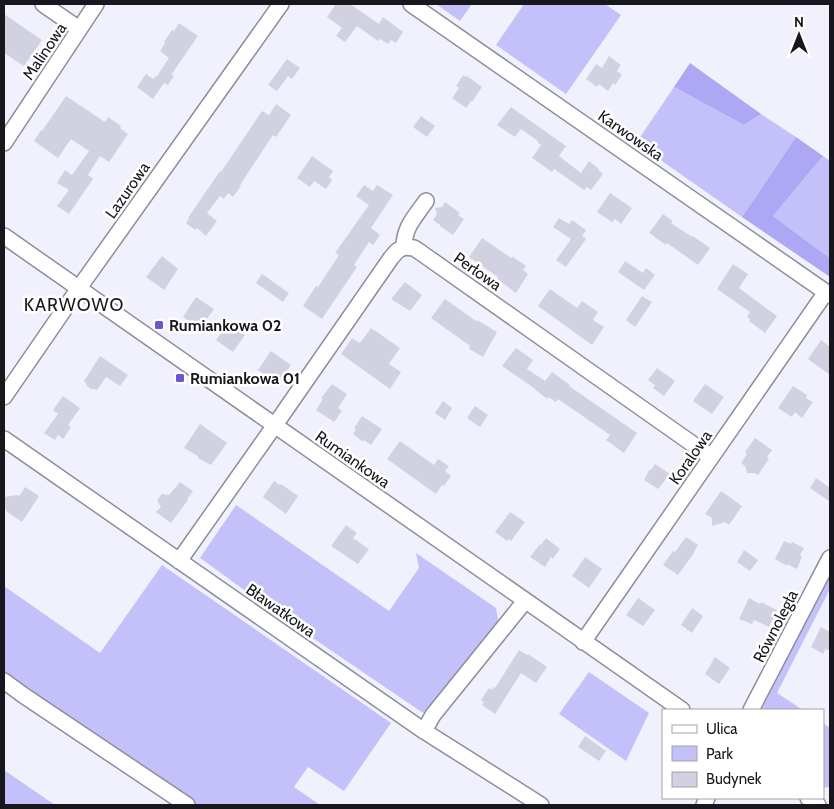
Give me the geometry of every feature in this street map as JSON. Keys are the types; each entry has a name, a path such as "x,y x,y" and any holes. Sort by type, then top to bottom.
{"street":[{"path":"43,4 79,29"},
{"name":"Malinowa","path":"4,143 96,4"},
{"name":"Lazurowa","path":"4,397 281,4"},
{"name":"Karwowska","path":"411,4 828,294"},
{"path":"180,561 391,258 404,246 404,236 408,226 426,201"},
{"name":"Rumiankowa","path":"4,236 681,709"},
{"name":"Perłowa","path":"404,246 414,248 420,252 711,457"},
{"name":"Koralowa","path":"584,642 711,457 828,294"},
{"name":"Bławatkowa","path":"4,439 424,731 541,805"},
{"name":"Równoległa","path":"752,709 830,558"},
{"path":"424,731 433,715 525,601"},
{"path":"4,681 186,805"}],"green space":[{"path":"436,4 472,4 460,21"},
{"path":"524,4 605,4 621,15 566,94 496,45"},
{"path":"674,87 744,125 761,114 796,137 742,217 636,143"},
{"path":"823,156 830,161 830,258 773,216"},
{"path":"236,505 389,611 419,568 416,553 496,608 499,624 423,713 276,613 200,558"},
{"path":"162,565 391,723 344,791 308,767 294,787 320,805 196,805 4,676 4,586 100,653"},
{"path":"830,576 830,589 777,693 801,709 762,709"},
{"path":"589,672 649,713 626,761 559,714"},
{"path":"824,724 830,728 829,787 824,788"},
{"path":"4,770 55,805 4,805"}],"shaded area":[{"path":"690,63 761,114 744,125 674,87"},
{"path":"796,137 823,156 773,216 830,258 830,277 742,217"}],"building":[{"path":"336,4 350,4 379,24 383,17 403,32 396,43 391,40 388,44 380,39 378,41 357,26 345,42 336,36 342,28 327,17"},
{"path":"4,14 42,40 24,66 4,53"},
{"path":"179,23 198,36 171,75 174,76 168,85 164,83 153,99 137,87 146,74 153,79 157,76 169,58 160,51 172,30 174,31"},
{"path":"609,56 621,65 617,71 622,75 615,85 613,83 608,91 599,84 597,87 586,79 596,64 602,68"},
{"path":"287,59 300,68 292,79 288,76 277,91 268,85"},
{"path":"463,75 482,87 466,108 452,98 459,88 456,86"},
{"path":"66,96 105,122 108,117 121,126 120,128 128,134 109,162 100,156 88,175 93,179 69,214 57,206 69,190 57,183 65,170 72,175 89,151 71,139 58,158 34,141"},
{"path":"276,104 291,115 276,137 273,135 233,197 228,193 224,199 220,196 207,213 217,221 206,236 197,228 195,230 186,223 188,218 262,111 269,115"},
{"path":"511,107 566,146 559,156 581,173 589,161 599,169 603,174 591,190 587,187 584,190 554,169 552,172 532,158 541,145 521,129 515,137 497,125"},
{"path":"421,116 435,126 427,137 413,127"},
{"path":"312,156 333,171 329,177 332,180 326,189 314,181 310,187 297,178"},
{"path":"364,185 373,191 377,185 393,195 371,228 380,235 373,245 369,242 354,265 357,267 322,319 303,306 339,255 335,253 369,205 356,196"},
{"path":"610,193 632,208 621,224 615,219 612,222 597,212"},
{"path":"445,202 460,213 458,215 464,219 453,235 433,220 437,214 435,208 442,207"},
{"path":"663,214 673,221 671,223 710,248 698,265 649,233"},
{"path":"559,218 569,224 572,220 586,230 582,236 586,239 566,267 556,260 571,239 553,227"},
{"path":"482,238 526,266 523,270 528,274 516,293 497,279 498,277 469,257"},
{"path":"162,256 178,269 164,290 146,277"},
{"path":"625,261 643,273 646,268 655,275 644,290 618,272"},
{"path":"733,264 748,274 739,288 777,316 765,333 749,321 750,319 747,317 750,312 717,289"},
{"path":"262,274 289,293 283,302 256,283"},
{"path":"405,282 422,295 410,311 391,299"},
{"path":"550,289 577,308 582,301 598,312 593,320 604,327 592,345 538,306"},
{"path":"642,296 652,302 635,327 626,320"},
{"path":"196,297 214,309 198,327 183,317"},
{"path":"445,299 476,321 497,332 483,357 469,349 470,346 431,318"},
{"path":"228,323 245,335 233,352 216,340"},
{"path":"371,328 400,348 389,364 401,372 390,389 341,354 352,338 360,343"},
{"path":"821,340 830,347 830,375 808,359"},
{"path":"516,348 533,360 527,369 545,381 552,372 637,433 624,453 606,440 610,435 558,399 556,402 548,397 547,399 502,366"},
{"path":"271,351 291,365 278,384 258,370"},
{"path":"100,356 128,375 120,386 106,377 97,390 87,386 84,381"},
{"path":"657,368 675,381 664,396 653,388 655,385 648,380"},
{"path":"332,384 347,394 338,408 342,411 334,422 316,410 323,399 321,398"},
{"path":"705,384 724,397 712,414 693,401"},
{"path":"793,386 807,395 806,398 813,402 802,418 795,412 792,417 778,408"},
{"path":"63,396 80,408 68,425 71,427 63,439 58,435 55,440 44,433 58,414 53,410"},
{"path":"443,401 452,408 445,420 435,413"},
{"path":"475,406 488,415 480,427 467,418"},
{"path":"362,416 382,429 371,445 364,440 363,442 353,434 356,429 354,428"},
{"path":"200,424 227,443 211,465 184,448"},
{"path":"755,438 772,450 767,457 769,459 758,475 747,473 745,466 741,463 747,454 745,452"},
{"path":"400,441 434,465 438,459 449,466 445,471 451,476 436,494 387,459"},
{"path":"655,464 670,474 658,489 644,480"},
{"path":"816,478 830,488 830,502 810,488"},
{"path":"274,481 298,496 286,514 263,497"},
{"path":"180,482 193,491 171,523 156,512 161,507 157,500 162,494 169,495"},
{"path":"25,487 39,496 22,522 6,511 4,497 19,496"},
{"path":"721,491 742,506 729,525 725,522 712,526 712,518 705,514"},
{"path":"510,512 525,522 511,541 509,539 507,541 495,532"},
{"path":"346,525 357,533 353,538 369,549 358,564 331,546"},
{"path":"686,537 698,545 678,575 663,565"},
{"path":"546,538 560,549 553,559 551,557 545,567 530,557"},
{"path":"784,541 791,544 792,542 804,548 800,555 802,557 797,569 775,559"},
{"path":"744,550 758,560 750,571 737,562"},
{"path":"585,557 602,569 589,588 572,576"},
{"path":"638,598 655,610 643,626 626,615"},
{"path":"749,598 777,610 769,627 754,620 752,624 739,619"},
{"path":"692,608 703,616 692,633 681,625"},
{"path":"821,627 830,632 830,651 826,649 823,654 811,647"},
{"path":"519,650 547,667 536,683 521,673 495,714 482,705 484,702 481,700 489,688 492,690 495,688"},
{"path":"715,657 730,668 719,684 705,674"},
{"path":"585,736 606,751 599,761 578,747"}],"place":[{"name":"Rumiankowa 02","path":"159,325"},
{"name":"Rumiankowa 01","path":"180,378"}],"district":[{"name":"KARWOWO","path":"74,305"}]}
